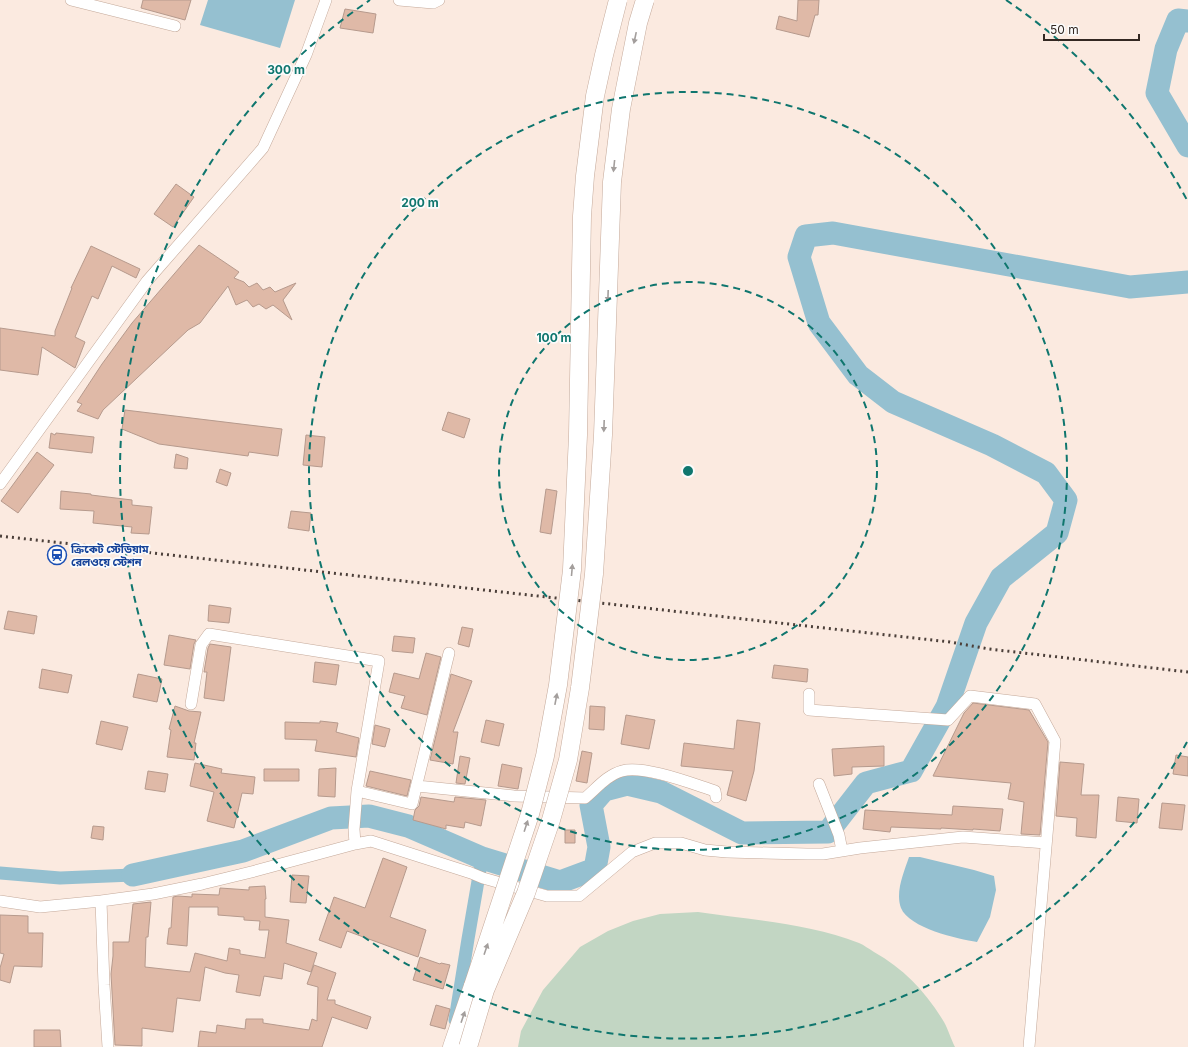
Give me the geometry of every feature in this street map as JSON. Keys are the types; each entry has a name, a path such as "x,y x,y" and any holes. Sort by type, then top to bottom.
{"main road":[{"path":"452,1047 530,814 545,756 558,685 572,570 578,435 582,216 585,176 596,96 604,55 618,0"},
{"path":"468,1047 485,990 526,893 551,820 568,760 580,688 594,574 604,435 610,220 613,176 621,109 638,23 645,0"}],"street":[{"path":"71,0 175,26"},
{"path":"0,484 147,281 263,148 306,55 326,0"},
{"path":"399,0 433,4 439,0"},
{"path":"191,704 201,645 209,634 379,661 357,790 354,829 355,844"},
{"path":"357,790 412,804 449,653"},
{"path":"809,694 809,710 948,720 970,696 1035,704 1054,741 1029,1047"},
{"path":"417,786 514,796 585,798 606,779 622,771 636,770 715,791 716,797"},
{"path":"819,784 839,835 842,851"},
{"path":"0,901 40,907 101,902 153,894 202,884 371,841 472,873 483,878 547,896 579,896 632,852 655,843 680,843 706,850 749,853 807,854 963,837 1046,843"},
{"path":"101,902 108,1047"}],"green space":[{"path":"698,912 800,927 840,936 861,944 895,966 914,982 930,1001 944,1022 955,1047 518,1047 521,1031 543,990 580,947 608,931 633,921 660,914"}],"water":[{"path":"208,0 295,0 280,48 200,25"},
{"path":"909,857 920,857 994,876 996,890 990,917 977,942 947,935 924,927 906,915 901,908 899,895 901,882"}],"building":[{"path":"143,0 191,0 185,20 141,8"},
{"path":"798,0 819,0 818,15 815,15 809,37 776,29 779,16 797,21"},
{"path":"345,9 376,14 373,33 340,28"},
{"path":"176,184 194,197 173,227 154,214"},
{"path":"199,245 239,272 234,278 244,282 249,287 257,283 263,290 270,287 275,292 296,283 283,300 292,320 273,305 266,309 259,304 253,307 247,300 236,305 228,286 200,323 188,330 103,410 98,419 77,411 82,404 77,402 132,323"},
{"path":"91,246 140,269 136,278 112,266 98,299 92,296 75,337 85,342 75,368 42,347 38,375 0,370 0,328 55,336 55,331 71,288"},
{"path":"125,410 282,429 278,456 249,452 248,456 159,444 122,429"},
{"path":"448,412 470,419 464,438 442,430"},
{"path":"51,433 55,435 56,433 94,437 92,453 49,448"},
{"path":"306,435 325,437 322,467 303,465"},
{"path":"37,452 54,465 18,513 1,501"},
{"path":"176,454 188,458 187,469 174,468"},
{"path":"220,469 231,473 227,486 216,482"},
{"path":"546,489 557,491 551,534 540,532"},
{"path":"61,491 132,500 132,505 152,507 149,534 131,533 132,527 93,523 94,511 60,509"},
{"path":"291,511 311,513 309,531 288,528"},
{"path":"209,605 231,608 229,623 208,621"},
{"path":"8,611 37,616 34,634 4,629"},
{"path":"462,627 473,629 469,647 458,644"},
{"path":"169,635 196,640 190,669 164,665"},
{"path":"394,636 415,638 413,653 392,651"},
{"path":"210,644 231,647 224,701 204,698 207,672 204,672"},
{"path":"426,653 441,657 427,715 401,708 405,696 389,692 394,673 419,679"},
{"path":"315,662 339,665 336,685 313,682"},
{"path":"774,665 808,669 807,682 772,678"},
{"path":"42,669 72,675 68,693 39,688"},
{"path":"138,674 162,679 157,702 133,697"},
{"path":"451,674 472,681 453,732 458,732 453,764 430,760"},
{"path":"973,703 1029,710 1048,742 1040,835 1021,834 1024,802 1008,799 1011,783 933,776 964,713"},
{"path":"175,706 189,711 201,712 194,743 196,743 194,760 167,757 171,730 169,729"},
{"path":"590,706 605,707 604,730 589,729"},
{"path":"626,715 655,720 649,749 621,744"},
{"path":"486,720 504,724 499,746 481,742"},
{"path":"737,720 760,723 754,771 746,801 727,795 733,771 681,766 684,743 734,749"},
{"path":"101,721 128,727 122,750 96,744"},
{"path":"320,721 338,723 336,732 359,738 356,757 315,751 317,740 285,739 285,722 320,723"},
{"path":"375,725 390,729 385,747 372,744"},
{"path":"884,746 884,766 852,767 852,774 834,776 832,749"},
{"path":"582,751 592,753 587,783 576,781"},
{"path":"1176,755 1188,757 1188,776 1173,774"},
{"path":"460,756 470,758 465,784 456,783"},
{"path":"1060,762 1084,764 1081,795 1099,795 1096,838 1076,836 1077,818 1056,816"},
{"path":"195,763 222,769 221,773 255,777 253,794 242,793 234,828 207,821 214,792 190,786"},
{"path":"502,764 522,768 518,789 498,786"},
{"path":"336,768 335,797 318,796 319,769"},
{"path":"264,769 299,769 299,781 264,781"},
{"path":"148,771 168,774 165,792 145,789"},
{"path":"370,771 411,780 407,796 366,786"},
{"path":"421,797 454,802 455,797 486,800 481,826 465,822 464,828 446,825 446,829 413,820 415,810 419,806"},
{"path":"1118,797 1139,799 1137,823 1116,821"},
{"path":"1162,803 1185,805 1182,830 1159,828"},
{"path":"953,806 1003,809 1000,831 891,827 890,832 863,829 865,810 952,815"},
{"path":"93,826 104,827 103,840 91,838"},
{"path":"565,830 575,830 575,843 565,843"},
{"path":"383,858 407,867 390,917 426,930 418,957 347,931 341,948 319,940 334,897 365,908"},
{"path":"292,875 309,876 306,903 290,902"},
{"path":"265,886 265,917 289,920 286,943 317,953 311,972 284,963 282,979 264,976 260,996 236,992 239,975 225,973 205,967 200,1001 177,998 173,1032 142,1028 142,1046 115,1045 111,974 113,942 129,942 133,904 151,902 148,937 146,937 145,967 190,972 195,953 227,961 229,948 240,950 240,954 265,958 269,930 259,930 260,921 244,920 244,917 218,915 218,907 189,907 187,946 167,944 169,928 171,928 173,897 192,897 192,894 219,895 220,888 249,890 249,887"},
{"path":"0,915 28,916 28,933 43,933 42,967 14,966 10,983 0,980 0,968 4,954 0,953"},
{"path":"420,957 440,964 450,965 443,989 413,980"},
{"path":"314,965 336,973 327,1000 335,1000 335,1004 371,1017 367,1029 332,1017 322,1047 198,1047 200,1031 216,1033 217,1025 245,1029 246,1019 263,1019 263,1023 309,1030 312,1019 317,1021 318,987 307,984"},
{"path":"436,1005 450,1009 445,1029 430,1025"},
{"path":"34,1030 60,1030 61,1047 34,1047"}],"waterway":[{"path":"1188,21 1178,20 1166,49 1157,93 1188,146"},
{"path":"133,875 243,851 331,818 369,816 408,826 482,858 560,882 595,869 599,847 591,805 604,790 627,784 661,792 742,833 828,832 866,783 911,771 947,707 976,623 1001,578 1057,533 1066,500 1046,473 992,445 893,402 858,375 819,323 799,257 806,236 833,233 1130,287 1188,282"},
{"path":"455,1020 482,858"},
{"path":"0,873 60,878 133,875"}],"railway":[{"path":"0,536 950,642 989,649 1188,672"}],"place":[{"name":"ক্রিকেট স্টেডিয়াম রেলওয়ে স্টেশন","path":"57,555"}]}
